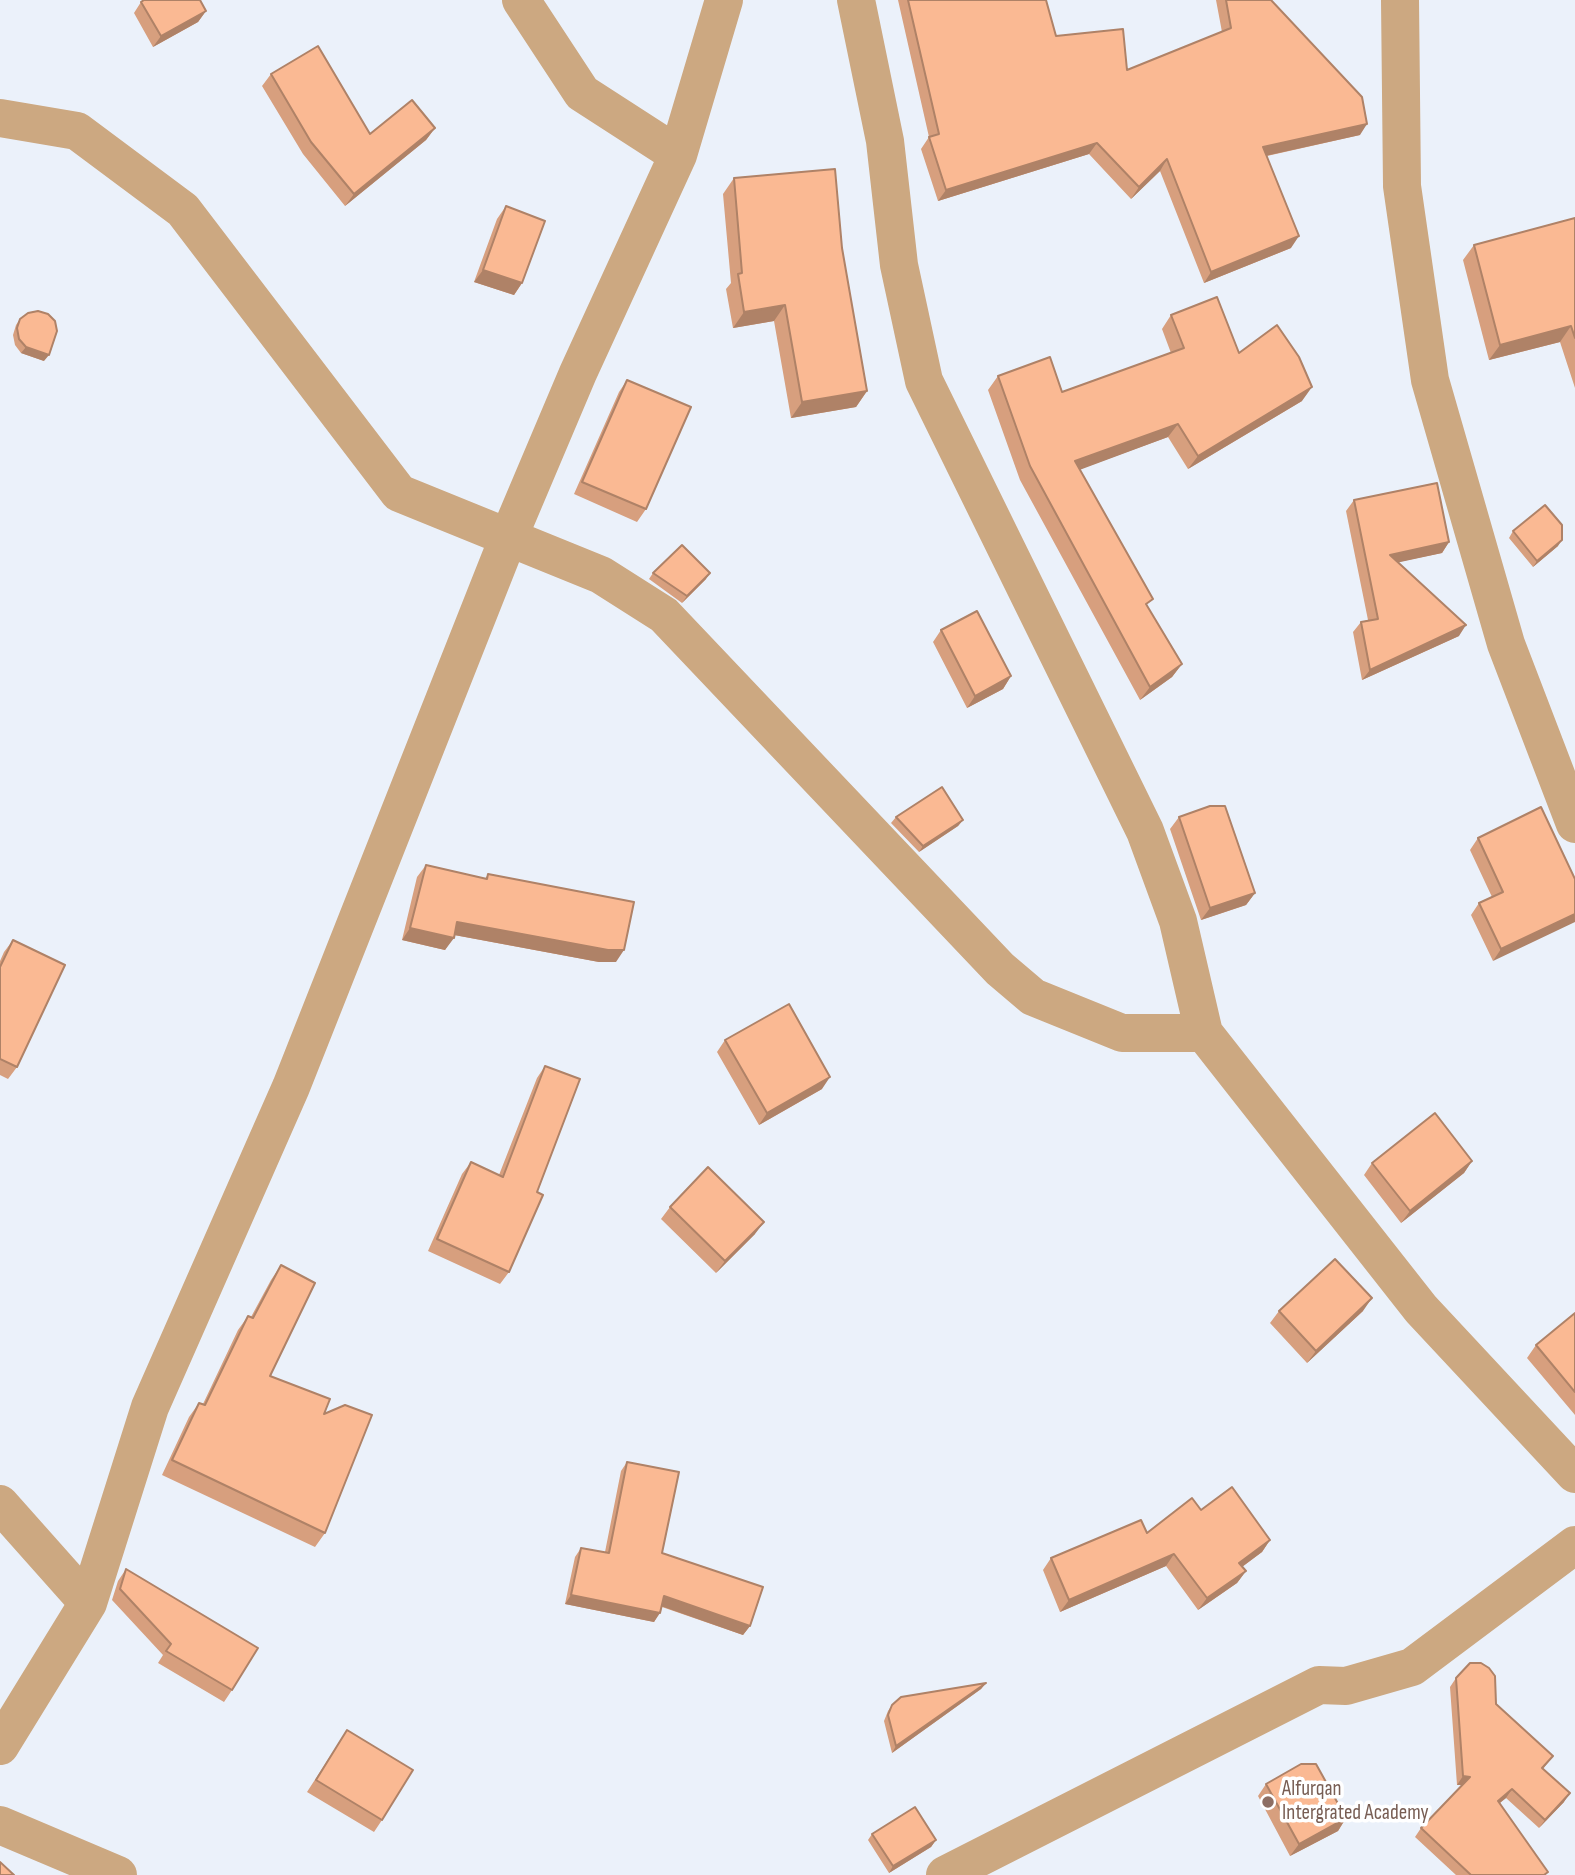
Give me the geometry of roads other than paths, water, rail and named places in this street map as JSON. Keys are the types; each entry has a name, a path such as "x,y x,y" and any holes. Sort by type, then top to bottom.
{"street":[{"path":"521,0 582,93 678,155"},
{"path":"0,1746 88,1603 150,1407 290,1087 509,536 578,373 678,155 724,0"},
{"path":"856,0 876,89 899,265 923,382 1145,831 1178,921 1203,1032 1421,1308 1575,1474"},
{"path":"1400,0 1402,186 1430,380 1506,644 1575,824"},
{"path":"0,118 77,131 183,210 400,494 601,575 664,615 1000,969 1033,997 1122,1033 1203,1032"},
{"path":"0,1504 88,1603"},
{"path":"945,1875 1319,1685 1346,1686 1412,1667 1575,1545"},
{"path":"0,1825 118,1875"}],"place":[{"name":"Alfurqan Intergrated Academy","path":"1268,1802"}]}
